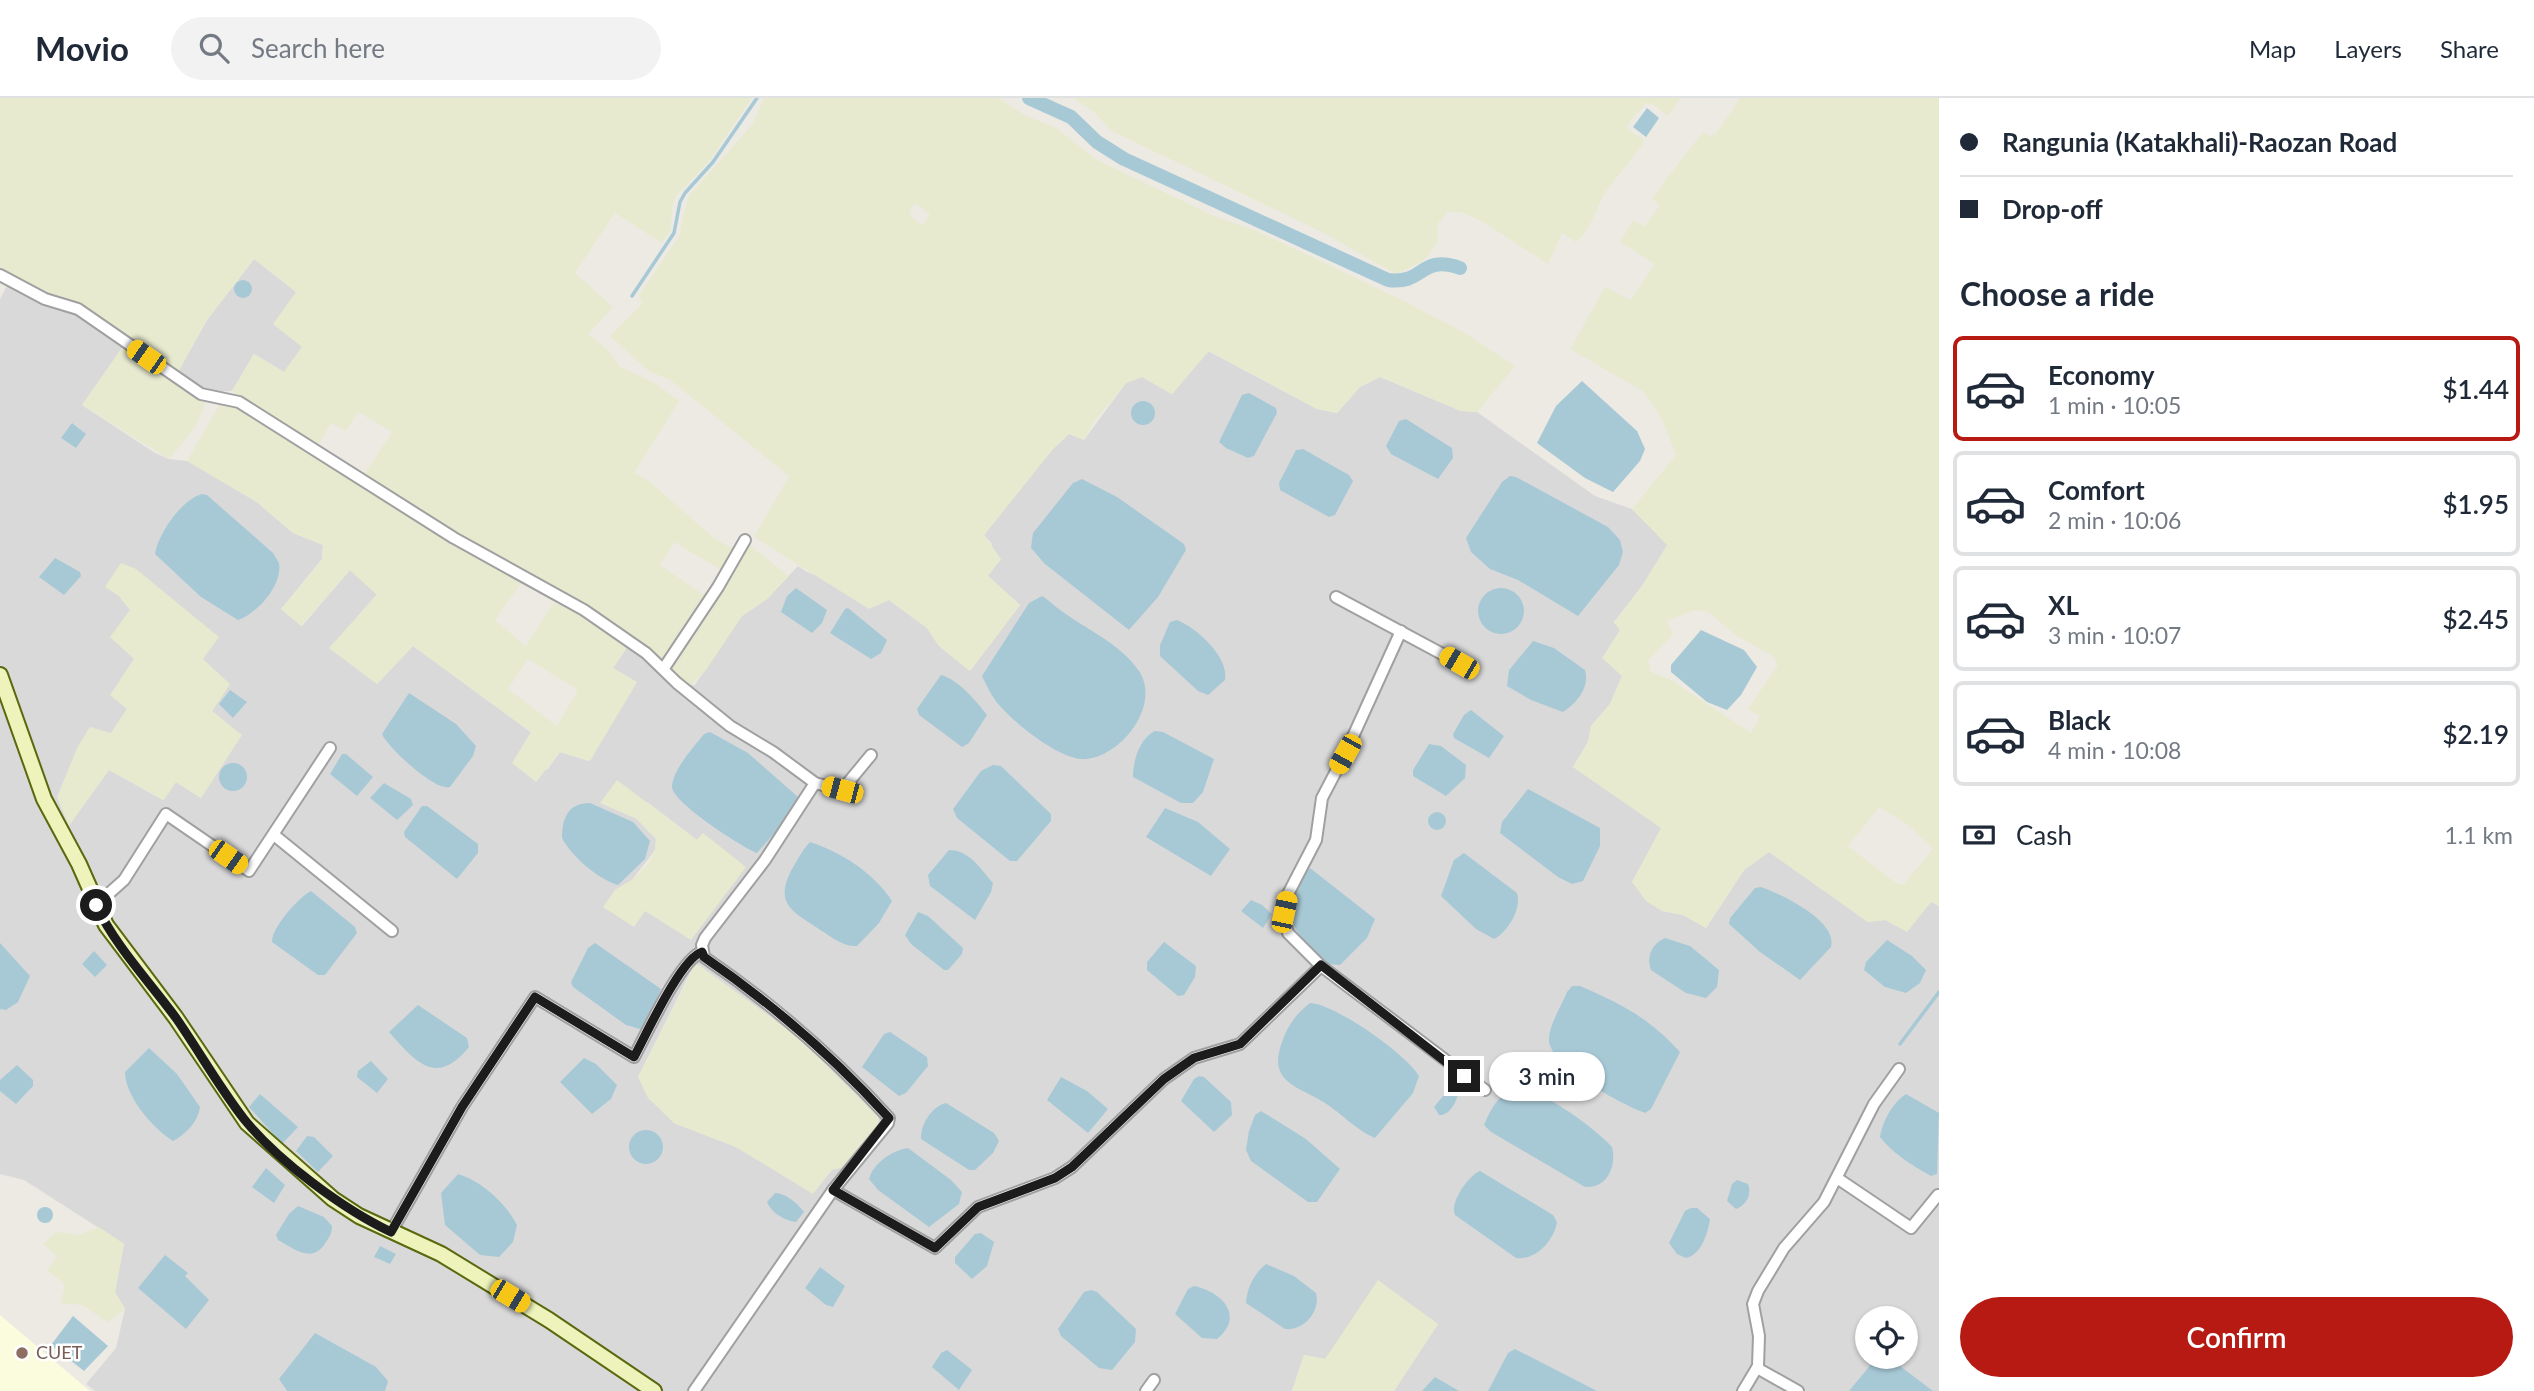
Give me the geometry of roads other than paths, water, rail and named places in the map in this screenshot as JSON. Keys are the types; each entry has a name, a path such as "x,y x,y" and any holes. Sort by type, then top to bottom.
{"main road":[{"path":"0,675 44,799 79,864 96,905 121,949 176,1018 247,1123 333,1199 359,1216 441,1255 549,1320 654,1391"}],"street":[{"path":"0,275 45,299 78,309 201,394 239,402 454,538 584,610 664,668 677,684 719,718 815,783 842,790 871,755"},
{"path":"664,668 718,587 745,540"},
{"path":"1336,597 1459,663"},
{"path":"1401,631 1322,798 1311,853 1287,896 1284,912 1288,933 1321,965 1485,1090"},
{"path":"96,905 124,880 166,814 249,871 330,748"},
{"path":"694,1391 833,1190 889,1118 850,1075 784,1014 704,957 702,952 705,938 785,832 815,783"},
{"path":"274,835 392,932"},
{"path":"391,1232 462,1107 535,997 634,1057 671,987 694,954 702,952"},
{"path":"833,1190 935,1248 978,1207 1055,1178 1072,1167 1164,1079 1194,1058 1240,1044 1321,965"},
{"path":"1743,1391 1757,1368 1759,1336 1753,1304 1758,1292 1784,1248 1824,1202 1874,1104 1899,1069"},
{"path":"1837,1178 1911,1228 1938,1195"},
{"path":"1757,1368 1798,1391"},
{"path":"1146,1391 1154,1380"}],"water":[{"path":"1647,108 1659,118 1646,137 1633,127"},
{"path":"243,280 249,283 252,289 249,295 243,298 237,295 234,289 237,283"},
{"path":"1582,381 1637,431 1645,449 1640,461 1613,492 1585,478 1537,443 1556,406"},
{"path":"1249,393 1276,408 1277,413 1254,456 1248,458 1219,442 1242,395"},
{"path":"1143,401 1152,404 1155,413 1152,422 1143,425 1134,422 1131,413 1134,404"},
{"path":"1406,419 1452,448 1453,458 1438,479 1391,454 1386,446 1399,421"},
{"path":"72,423 86,434 76,448 61,438"},
{"path":"1303,449 1349,475 1353,481 1335,515 1329,517 1280,490 1279,483 1296,450"},
{"path":"1510,476 1608,527 1620,540 1623,552 1619,565 1578,616 1518,580 1490,569 1471,552 1466,538 1502,482"},
{"path":"1082,479 1117,497 1184,544 1186,550 1158,597 1129,630 1045,564 1031,548 1033,533 1073,483"},
{"path":"207,495 273,553 279,563 277,580 267,597 253,611 238,620 201,597 155,554 161,537 179,510 194,497"},
{"path":"55,558 80,572 81,576 64,595 39,577"},
{"path":"796,588 827,610 822,623 812,633 781,612 787,596"},
{"path":"1501,588 1517,595 1524,611 1517,627 1501,634 1485,627 1478,611 1485,595"},
{"path":"1042,596 1122,652 1139,671 1145,684 1142,712 1135,726 1113,748 1100,755 1087,759 1076,758 1050,747 1002,708 982,676 1029,603"},
{"path":"848,608 887,640 881,653 871,659 830,633"},
{"path":"1177,620 1202,636 1222,662 1225,680 1208,695 1198,691 1160,656 1160,645 1170,622"},
{"path":"1701,630 1744,650 1757,667 1741,695 1727,710 1707,702 1671,672 1671,665"},
{"path":"1533,641 1554,648 1585,670 1586,682 1581,694 1563,712 1531,700 1507,686 1509,670"},
{"path":"941,675 961,686 987,715 969,743 962,747 919,715 917,709"},
{"path":"230,690 247,702 233,718 219,704"},
{"path":"409,693 456,724 476,746 473,756 450,787 434,783 413,768 382,734"},
{"path":"1471,710 1504,736 1489,758 1454,738 1453,734 1464,715"},
{"path":"1155,731 1163,732 1214,759 1203,792 1193,803 1181,803 1133,777 1138,751 1145,739"},
{"path":"710,732 748,753 798,797 787,819 757,853 708,823 674,793 673,779 680,765 704,734"},
{"path":"1429,744 1441,746 1466,765 1465,778 1446,796 1413,776 1413,770"},
{"path":"342,754 346,754 373,777 357,796 330,774"},
{"path":"233,763 243,767 247,777 243,787 233,791 223,787 219,777 223,767"},
{"path":"993,765 1001,766 1051,814 1051,821 1017,861 1010,861 957,818 953,809 981,771"},
{"path":"384,783 411,799 413,805 397,820 370,798"},
{"path":"1528,789 1600,828 1600,846 1583,881 1572,884 1558,877 1500,833 1502,822"},
{"path":"590,803 633,822 650,841 645,859 618,885 602,878 586,866 562,838 563,824 571,809"},
{"path":"422,806 427,806 478,844 478,853 457,879 405,837 404,832"},
{"path":"1165,808 1198,822 1230,849 1211,876 1146,837"},
{"path":"1437,812 1443,815 1446,821 1443,827 1437,830 1431,827 1428,821 1431,815"},
{"path":"810,842 856,865 876,881 892,901 879,923 857,946 843,944 795,913 789,906 785,891 787,881 798,858"},
{"path":"949,850 968,856 993,883 991,892 975,920 930,886 928,875"},
{"path":"1464,853 1517,893 1513,919 1494,939 1476,929 1441,896 1454,860"},
{"path":"1310,868 1375,919 1367,938 1340,965 1325,964 1304,942 1292,919 1292,896 1298,882"},
{"path":"1761,887 1806,910 1817,918 1831,937 1831,947 1800,980 1760,952 1729,924 1730,918 1755,888"},
{"path":"311,891 355,927 357,933 325,975 318,975 272,942 276,929 287,914"},
{"path":"1251,900 1272,914 1263,928 1241,911"},
{"path":"918,912 928,916 963,948 962,954 948,970 944,970 911,944 905,935"},
{"path":"1665,938 1690,946 1719,970 1717,987 1706,998 1686,993 1651,970 1651,951"},
{"path":"1887,940 1912,956 1926,970 1920,983 1906,993 1885,987 1864,970 1866,962"},
{"path":"1164,942 1196,966 1195,977 1184,995 1178,996 1147,970 1147,962"},
{"path":"0,943 30,976 18,1002 6,1010 0,1009"},
{"path":"595,943 661,989 646,1025 640,1029 626,1025 573,987 571,982 588,948"},
{"path":"94,951 107,965 95,977 82,964"},
{"path":"1572,986 1580,986 1634,1013 1680,1052 1651,1109 1645,1113 1588,1083 1551,1049 1549,1038 1552,1026"},
{"path":"1310,1003 1336,1012 1369,1031 1400,1055 1419,1076 1413,1093 1375,1138 1325,1103 1288,1082 1282,1075 1278,1056 1284,1036 1293,1020"},
{"path":"418,1005 467,1038 469,1047 446,1066 426,1066 389,1032"},
{"path":"890,1032 927,1057 928,1066 906,1093 899,1096 862,1067 884,1034"},
{"path":"149,1048 177,1074 200,1107 191,1127 173,1141 157,1129 141,1111 126,1081 125,1072"},
{"path":"584,1058 596,1064 617,1085 611,1099 592,1114 560,1082"},
{"path":"371,1061 388,1079 377,1093 357,1077 358,1071"},
{"path":"17,1065 33,1080 33,1086 16,1104 0,1091 0,1080"},
{"path":"1061,1077 1087,1091 1108,1109 1088,1133 1047,1100"},
{"path":"1204,1077 1231,1102 1232,1115 1214,1132 1181,1101 1194,1079"},
{"path":"1519,1086 1543,1096 1568,1112 1612,1147 1613,1162 1605,1180 1593,1187 1585,1187 1491,1132 1484,1125 1497,1101"},
{"path":"1449,1089 1458,1094 1457,1098 1449,1111 1439,1115 1434,1107"},
{"path":"260,1094 298,1127 282,1144 249,1107"},
{"path":"1906,1094 1939,1113 1937,1174 1931,1176 1910,1163 1880,1137 1889,1113"},
{"path":"946,1103 994,1133 999,1141 993,1153 975,1170 969,1170 921,1139 928,1117 936,1108"},
{"path":"1261,1111 1306,1139 1340,1169 1317,1202 1308,1202 1251,1161 1246,1150 1249,1131 1255,1115"},
{"path":"646,1130 658,1135 663,1147 658,1159 646,1164 634,1159 629,1147 634,1135"},
{"path":"307,1136 314,1137 333,1156 318,1172 296,1151"},
{"path":"908,1148 951,1180 962,1192 959,1204 929,1227 878,1190 869,1179 884,1158"},
{"path":"266,1168 285,1185 274,1203 252,1187"},
{"path":"1480,1171 1553,1215 1557,1222 1555,1229 1548,1243 1537,1253 1516,1258 1455,1215 1457,1197 1470,1178"},
{"path":"458,1174 476,1182 492,1194 507,1209 517,1225 513,1242 499,1257 480,1255 445,1225 441,1193"},
{"path":"1737,1180 1748,1184 1749,1196 1736,1209 1727,1201 1732,1184"},
{"path":"775,1193 791,1199 804,1212 796,1222 779,1216 769,1206 767,1202"},
{"path":"298,1206 324,1217 332,1226 329,1238 321,1249 310,1254 278,1240 276,1235 289,1214"},
{"path":"45,1207 51,1209 51,1221 45,1223 39,1221 37,1215 39,1209"},
{"path":"1697,1208 1710,1219 1700,1248 1686,1258 1677,1254 1669,1243 1685,1211"},
{"path":"981,1233 994,1242 987,1266 972,1279 955,1263 955,1257 975,1234"},
{"path":"380,1246 396,1254 390,1264 374,1257"},
{"path":"165,1255 188,1273 185,1276 209,1300 186,1329 138,1288"},
{"path":"1266,1264 1294,1276 1316,1293 1313,1313 1299,1327 1285,1329 1246,1303 1252,1281"},
{"path":"820,1267 845,1286 833,1307 826,1305 805,1288"},
{"path":"1194,1286 1221,1299 1226,1306 1229,1322 1217,1339 1202,1338 1175,1314 1188,1289"},
{"path":"1084,1292 1097,1292 1136,1329 1135,1342 1112,1370 1099,1368 1061,1336 1058,1329"},
{"path":"73,1316 108,1346 84,1371 51,1345"},
{"path":"315,1333 376,1367 388,1381 385,1391 287,1391 279,1379"},
{"path":"1515,1349 1597,1391 1488,1391 1508,1353"},
{"path":"947,1350 972,1370 959,1390 932,1367 941,1353"},
{"path":"1867,1369 1904,1369 1933,1391 1849,1391"},
{"path":"1435,1377 1459,1391 1422,1391"}],"waterway":[{"path":"632,296 674,233 680,202 685,193 713,162 757,98"},
{"path":"1029,98 1071,117 1097,142 1124,159 1388,280 1409,278 1437,265 1460,268"},
{"path":"1900,1044 1939,992"}],"place":[{"name":"CUET","path":"22,1353"}]}
